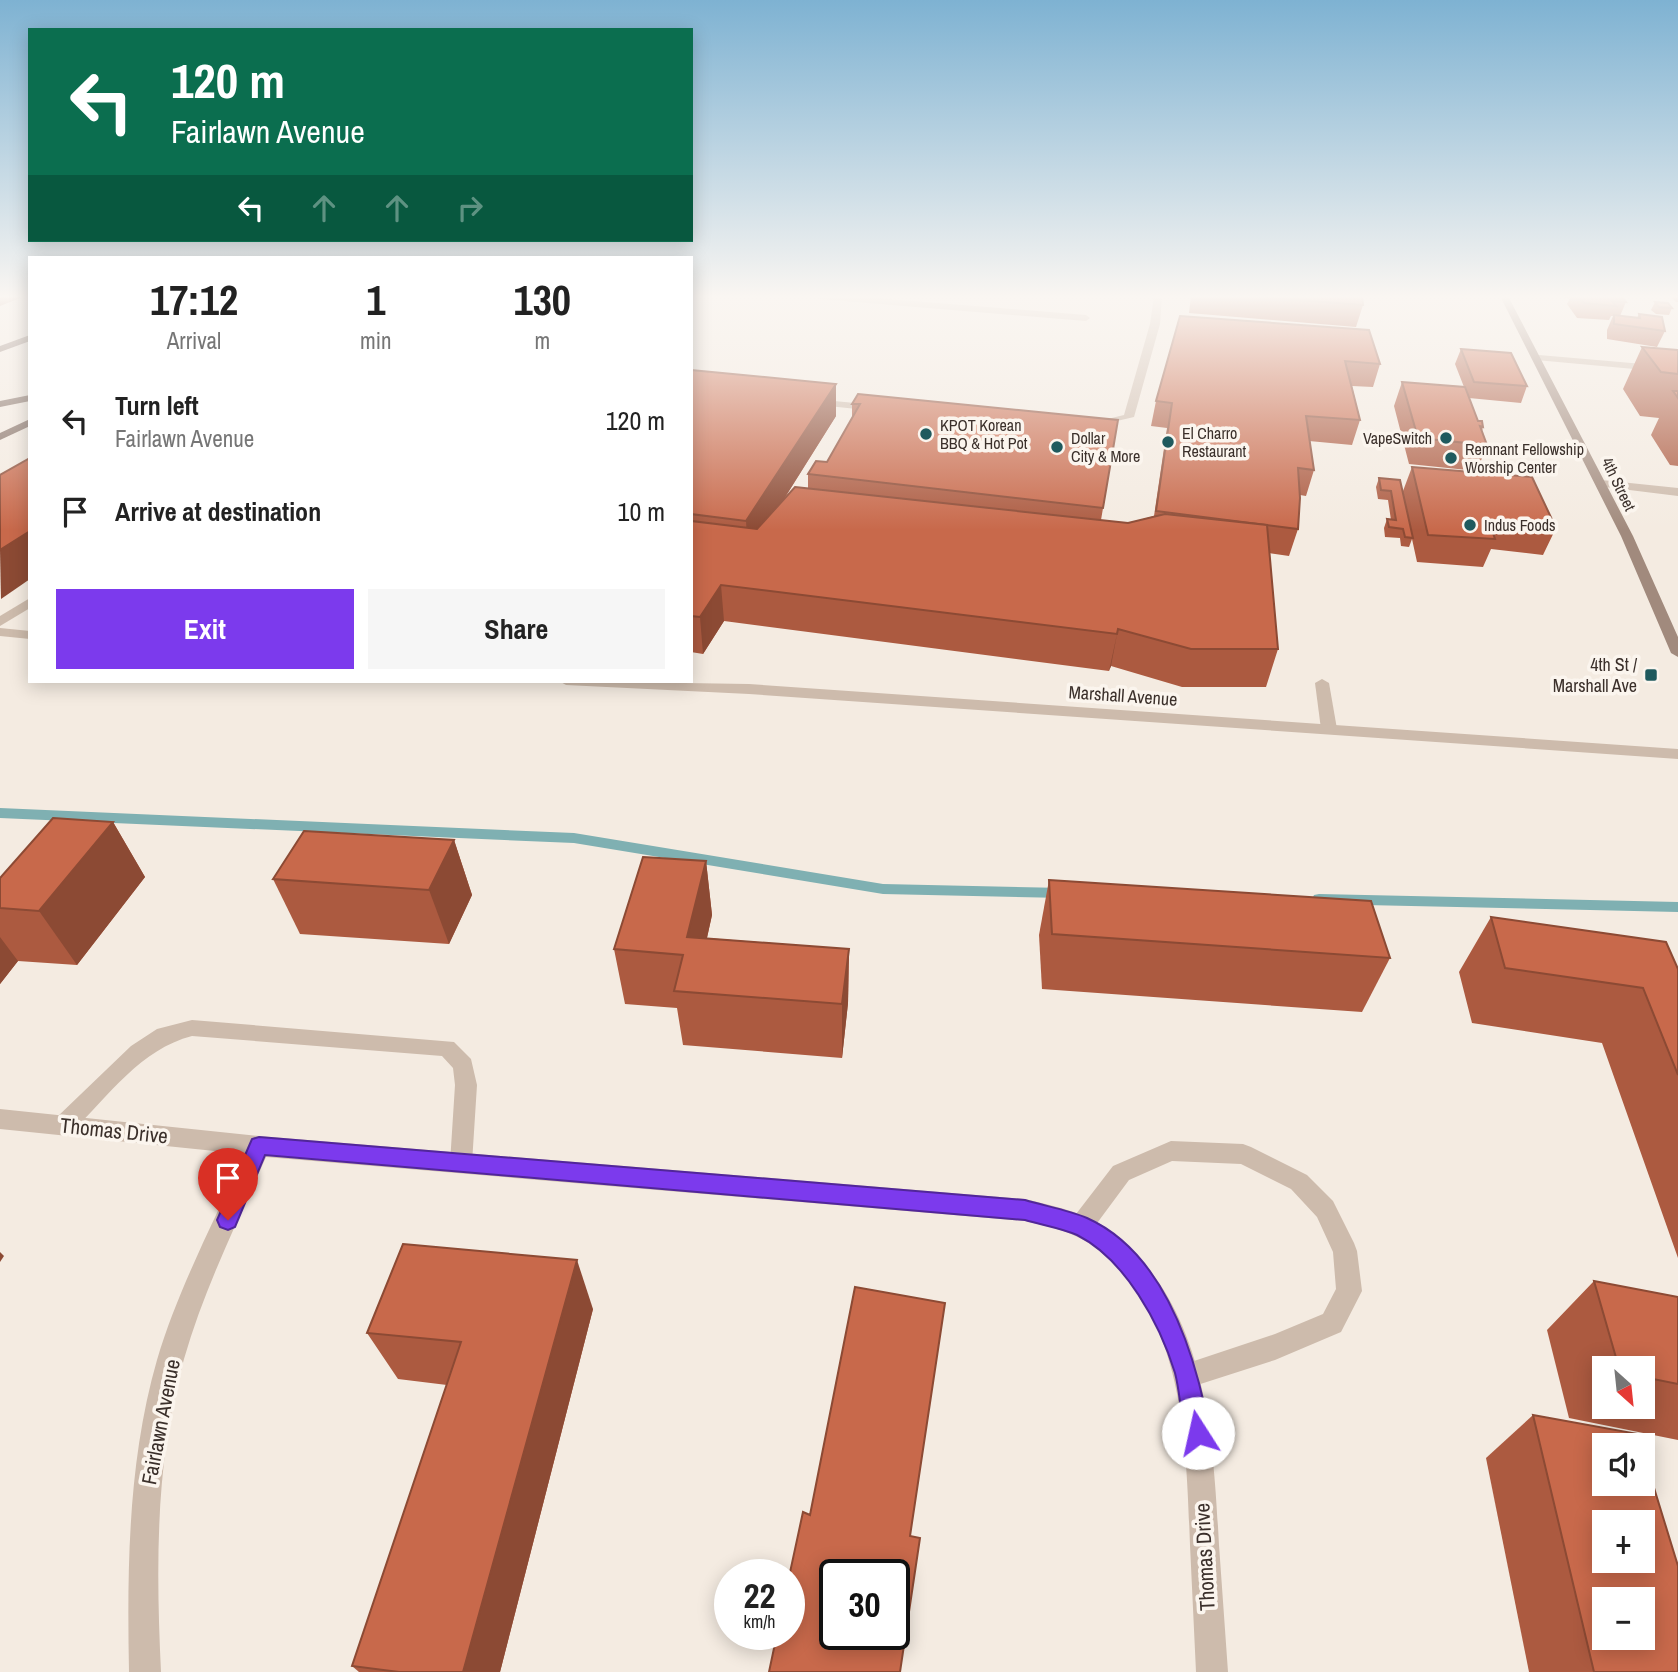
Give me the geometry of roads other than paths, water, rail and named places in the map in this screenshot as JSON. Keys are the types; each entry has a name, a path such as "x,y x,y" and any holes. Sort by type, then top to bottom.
{"main road":[{"path":"0,404 28,398"},
{"path":"0,437 28,423"}],"street":[{"path":"1080,427 1129,417 1141,374"},
{"name":"4th Street","path":"1547,374 1662,612 1678,653"},
{"path":"799,401 888,410"},
{"path":"1601,484 1678,492"},
{"path":"0,622 28,603"},
{"path":"0,632 28,635"},
{"name":"Marshall Avenue","path":"612,683 750,689 1678,754"},
{"path":"1322,683 1329,729"},
{"path":"64,1125 138,1052 164,1035 192,1028 447,1048 463,1065 466,1085 461,1163"},
{"name":"Thomas Drive","path":"0,1119 259,1146 1025,1210 1081,1226 1101,1238 1142,1279 1171,1330 1188,1376 1198,1433 1212,1672"},
{"name":"Fairlawn Avenue","path":"145,1672 145,1512 170,1361 202,1277 259,1146"},
{"path":"1081,1226 1121,1173 1171,1151 1243,1154 1299,1182 1325,1209 1345,1251 1349,1291 1332,1323 1275,1347 1188,1376"}],"waterway":[{"path":"0,813 574,838 883,889 1064,893"},
{"path":"1319,899 1678,907"}],"place":[{"name":"KPOT Korean BBQ & Hot Pot","path":"926,434"},
{"name":"VapeSwitch","path":"1446,438"},
{"name":"El Charro Restaurant","path":"1168,442"},
{"name":"Dollar City & More","path":"1057,447"},
{"name":"Remnant Fellowship Worship Center","path":"1451,458"},
{"name":"Indus Foods","path":"1470,525"},
{"name":"4th St / Marshall Ave","path":"1651,675"}]}
